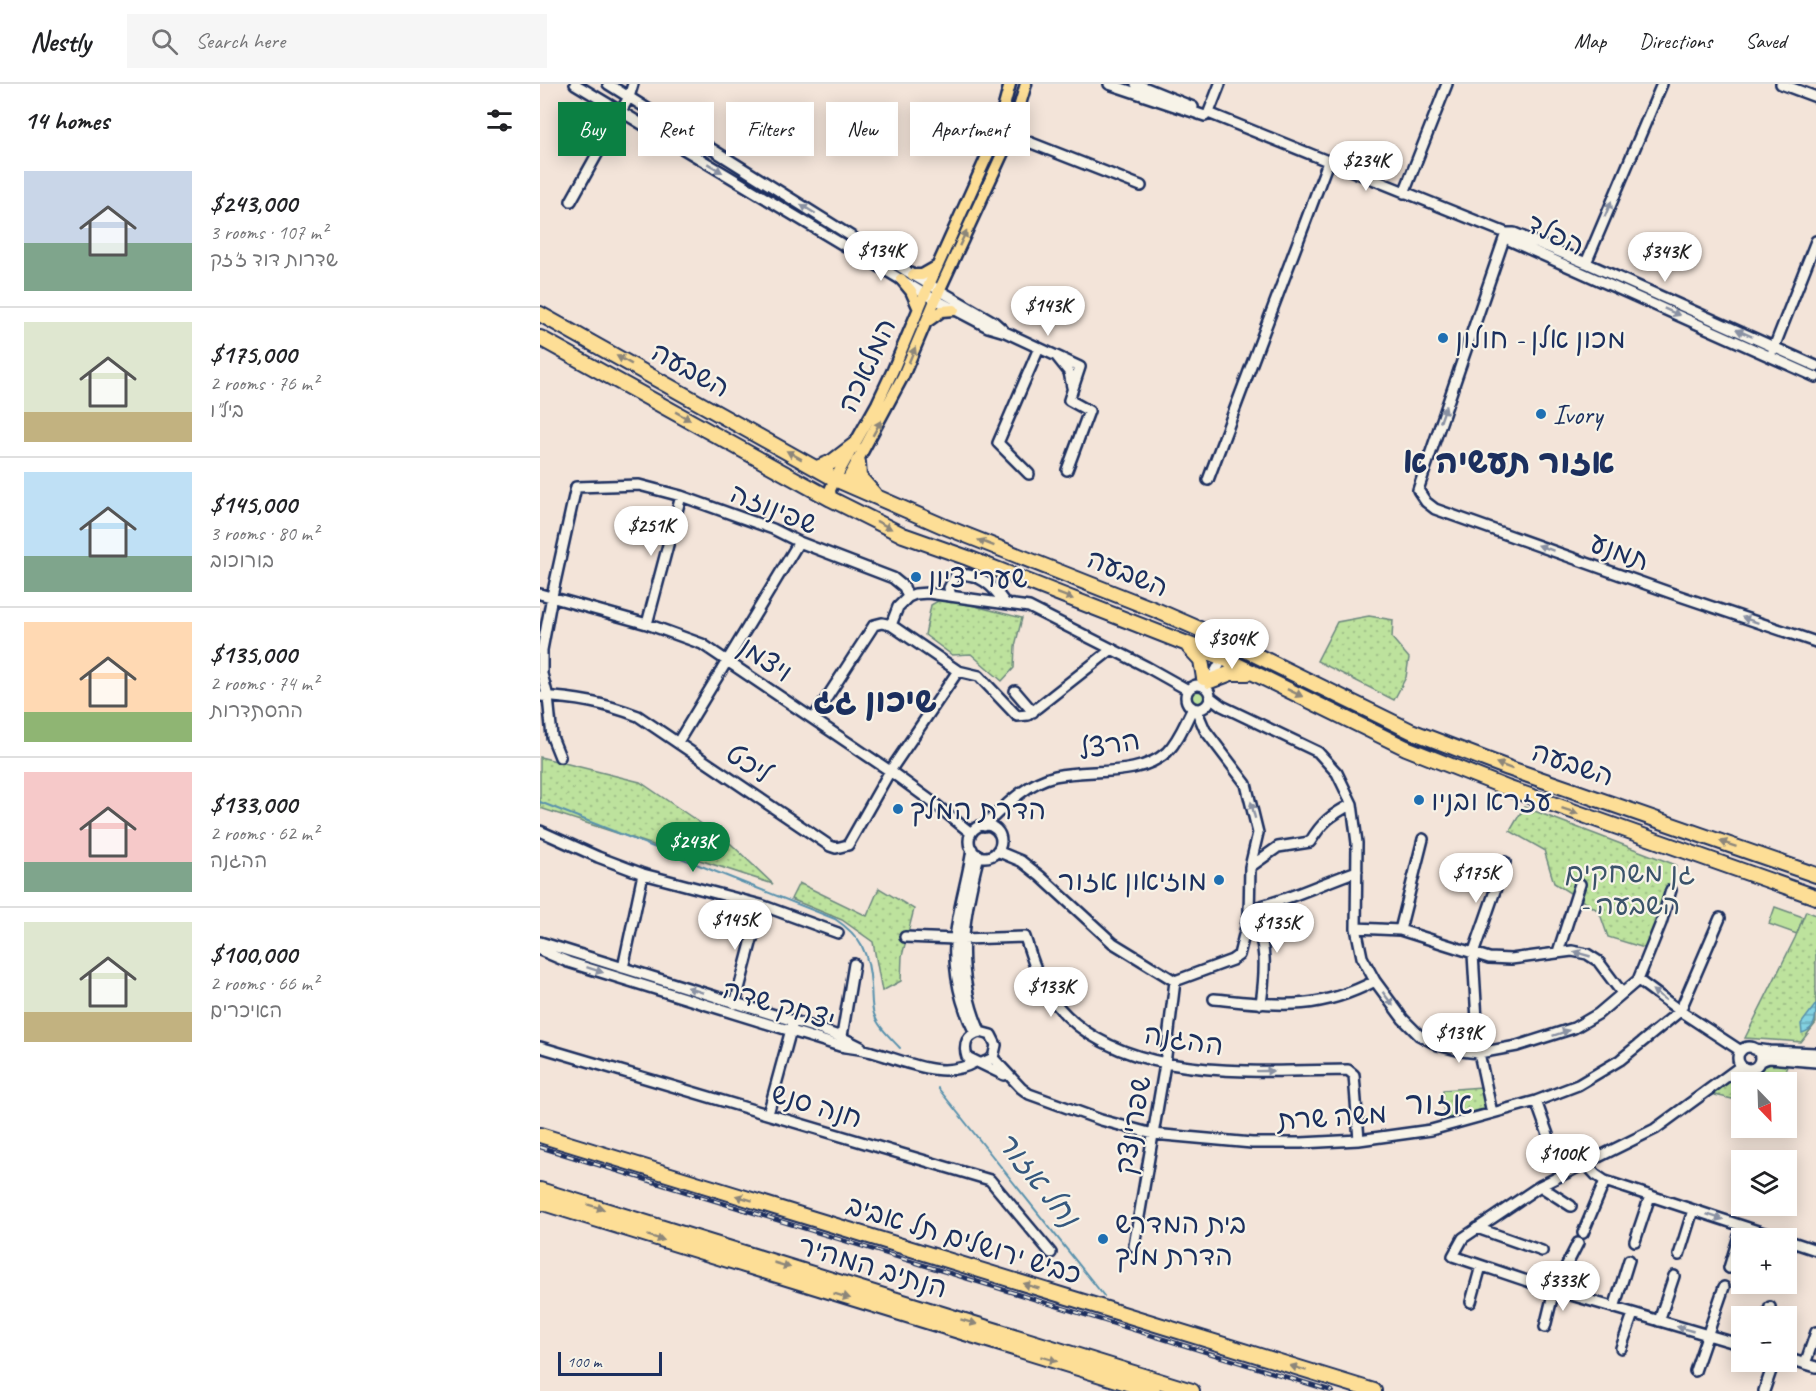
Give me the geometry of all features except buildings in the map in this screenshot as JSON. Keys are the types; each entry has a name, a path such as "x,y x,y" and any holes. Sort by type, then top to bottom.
{"highway":[{"name":"השבעה","path":"540,314 817,468 836,487 903,535 968,558 1219,657 1406,748 1507,788 1816,897"},
{"name":"השבעה","path":"540,338 728,440 836,487 880,500 1158,611 1227,641 1411,730 1508,768 1816,875"},
{"path":"817,468 832,462 853,446"},
{"path":"858,462 859,477 880,500"},
{"path":"1168,636 1186,645 1198,655 1203,666 1206,686 1224,674 1236,672 1262,677"},
{"name":"כביש ירושלים תל אביב","path":"540,1135 1374,1391"},
{"name":"הנתיב המהיר","path":"540,1190 1192,1391"},
{"path":"540,1202 1153,1391"}],"main road":[{"name":"המלאכה","path":"836,487 853,446 893,370 996,136 1010,84"},
{"name":"המלאכה","path":"1021,102 1026,86"},
{"name":"המלאכה","path":"836,487 858,462 903,376 937,295 1001,156"},
{"path":"913,275 922,275 939,265"},
{"path":"902,279 911,291 919,309"},
{"path":"926,323 942,312 954,310"}],"street":[{"path":"575,84 604,102"},
{"path":"608,84 628,89 638,102 913,275 927,289"},
{"name":"הפלד","path":"1109,84 1170,105 1208,114"},
{"name":"הפלד","path":"1136,84 1404,193 1506,233 1514,233 1586,263 1772,351 1816,377"},
{"path":"1208,114 1220,84"},
{"path":"1404,193 1447,84"},
{"path":"1586,263 1662,84"},
{"path":"1781,84 1816,97"},
{"path":"626,115 902,279 994,322 1005,332"},
{"path":"1030,142 1141,186"},
{"path":"571,201 596,156"},
{"path":"1208,480 1328,162"},
{"name":"הפלד","path":"1506,233 1511,241 1772,351 1816,366"},
{"name":"תמנע","path":"1506,233 1418,490 1426,502 1436,508 1660,590 1816,642"},
{"path":"1772,351 1816,241"},
{"path":"937,295 954,310 1080,367 1069,400 1089,411 1067,470"},
{"path":"1029,474 998,443 1040,348"},
{"name":"שפינוזה","path":"552,596 576,487 639,485 681,496 773,529 799,542 893,578 900,583 908,597"},
{"path":"647,624 681,496"},
{"path":"678,742 799,542"},
{"path":"951,596 949,588 956,575 968,574 993,586 1005,603"},
{"path":"891,625 898,607 908,597 915,594 928,593 1029,607 1188,690"},
{"name":"ויצמן","path":"540,594 647,624 702,644 890,771 971,833"},
{"path":"552,596 542,650 542,674 552,737 560,757"},
{"path":"813,719 874,625 882,622 891,625 958,671 979,676 1017,716 1028,716 1112,649"},
{"path":"1206,686 1227,641"},
{"name":"ליכט","path":"544,697 573,698 608,705 638,716 836,848 848,845 890,771 958,671"},
{"path":"998,851 1021,861 1040,876 1113,943 1175,981 1232,960 1239,955 1249,912 1250,867 1258,833 1246,784 1205,730 1198,708 1186,700 1188,690 1193,686 1206,686"},
{"path":"1206,686 1222,706"},
{"name":"הרצל","path":"988,827 1012,799 1030,786 1054,776 1136,768 1156,760 1167,751 1198,708 1206,686"},
{"path":"1015,691 1033,712"},
{"path":"1198,708 1222,706 1318,752 1337,773 1352,804 1357,843 1356,928 1362,957 1387,1000 1419,1035 1438,1045 1479,1053 1517,1046 1574,1028 1598,1014 1638,980 1661,923 1671,890"},
{"path":"1250,867 1278,847 1310,842 1319,827 1330,816 1352,804"},
{"path":"975,852 989,856 998,851 1000,836 988,827 971,833 970,844 975,852 971,888 959,939 963,971 977,1032"},
{"path":"541,833 644,873 761,905 838,933"},
{"path":"1400,930 1423,839"},
{"path":"1491,1113 1479,1053 1473,954 1505,862"},
{"path":"1249,912 1279,903 1305,890 1357,871"},
{"path":"623,968 644,873"},
{"path":"1558,952 1580,884"},
{"path":"735,1004 761,905"},
{"path":"1249,912 1257,924 1265,969 1261,1004"},
{"name":"משה שרת","path":"993,1058 1029,1094 1101,1120 1153,1134 1252,1143 1301,1143 1359,1140 1431,1130 1536,1101 1578,1085 1620,1060 1680,1011 1720,918"},
{"path":"1356,928 1400,930 1489,958 1511,959 1572,951 1587,954 1598,961 1622,993"},
{"name":"ההגנה","path":"905,938 1025,938 1043,985 1068,1016 1113,1047 1165,1064 1254,1071 1348,1070 1354,1075 1359,1140"},
{"name":"יצחק שדה","path":"540,942 794,1021 841,1042 933,1070 955,1070 975,1061"},
{"name":"יצחק שדה","path":"540,950 578,965 791,1032 841,1042"},
{"path":"841,1042 854,964"},
{"path":"1638,980 1740,1052"},
{"name":"שפרינצק","path":"1134,1246 1165,1064 1175,981"},
{"path":"1214,999 1261,1004 1303,1004 1331,1000 1375,981"},
{"path":"768,1114 794,1021"},
{"path":"977,1032 991,1035 994,1039 996,1050 993,1058 975,1061 965,1047 966,1041 977,1032"},
{"path":"1800,1054 1816,1045"},
{"name":"חנה סנש","path":"540,1047 990,1180 1051,1253"},
{"path":"1741,1066 1738,1059 1740,1052 1747,1048 1800,1054 1816,1053"},
{"path":"1754,1049 1759,1054 1760,1061"},
{"path":"1741,1066 1752,1069 1760,1061 1769,1058 1816,1062"},
{"name":"משה שרת","path":"975,1061 1011,1078"},
{"path":"1731,1342 1554,1290 1453,1256 1463,1238 1540,1186 1655,1129 1741,1066"},
{"path":"1536,1101 1562,1174"},
{"path":"1585,1163 1605,1181 1748,1228"},
{"path":"1583,1233 1605,1181"},
{"path":"1540,1186 1571,1206"},
{"path":"1635,1241 1650,1196"},
{"path":"1679,1255 1693,1210"},
{"path":"1729,1268 1742,1226"},
{"path":"1477,1228 1542,1251"},
{"path":"1545,1327 1554,1290 1578,1243"},
{"path":"1797,1244 1816,1250"},
{"path":"1614,1308 1629,1260"},
{"path":"1471,1302 1481,1266"},
{"path":"1659,1321 1674,1276"},
{"path":"1695,1371 1724,1287"},
{"path":"1622,1348 1633,1314"},
{"path":"1805,1364 1816,1332"},
{"path":"1797,1361 1816,1367"},
{"path":"1764,1391 1771,1372"}],"green space":[{"path":"943,598 1022,618 1015,646 1014,668 1002,681 971,654 952,655 925,635 931,605"},
{"path":"1369,616 1393,620 1392,638 1409,658 1406,677 1394,700 1317,661 1337,622"},
{"path":"1198,690 1204,692 1206,698 1204,704 1198,706 1192,704 1190,698 1192,692"},
{"path":"540,757 640,782 731,844 773,884 540,808"},
{"name":"גן משחקים - השבעה","path":"1524,807 1676,865 1661,923 1651,950 1608,937 1599,911 1554,883 1544,850 1510,831"},
{"path":"799,883 867,916 879,888 914,909 902,956 901,981 882,991 873,942 842,920 791,899"},
{"path":"1775,907 1803,917 1797,934 1769,924"},
{"path":"1806,911 1816,915 1816,1023 1801,1042 1745,1038 1795,938"},
{"path":"1771,1063 1788,1064 1785,1072 1756,1072"},
{"path":"1731,1081 1731,1099 1710,1094"},
{"path":"1481,1087 1487,1108 1444,1119 1443,1090"}],"water":[{"path":"1816,1004 1813,1026 1802,1033 1801,1024"}],"waterway":[{"name":"נחל אזור","path":"540,802 835,919 852,933 862,947 870,975 874,1014 882,1028 900,1048"},
{"name":"נחל אזור","path":"938,1088 1104,1296"}],"railway":[{"path":"540,1147 1332,1391"}],"place":[{"name":"מכון אלן - חולון","path":"1443,338"},
{"name":"Ivory","path":"1541,414"},
{"name":"שערי ציון","path":"916,577"},
{"name":"עזרא ובניו","path":"1419,800"},
{"name":"הדרת המלך","path":"898,809"},
{"name":"מוזיאון אזור","path":"1219,880"},
{"name":"בית המדרש הדרת מלך","path":"1103,1239"}],"district":[{"name":"אזור תעשיה א","path":"1509,461"},
{"name":"שיכון גג","path":"875,700"},
{"name":"אזור","path":"1439,1103"}]}
